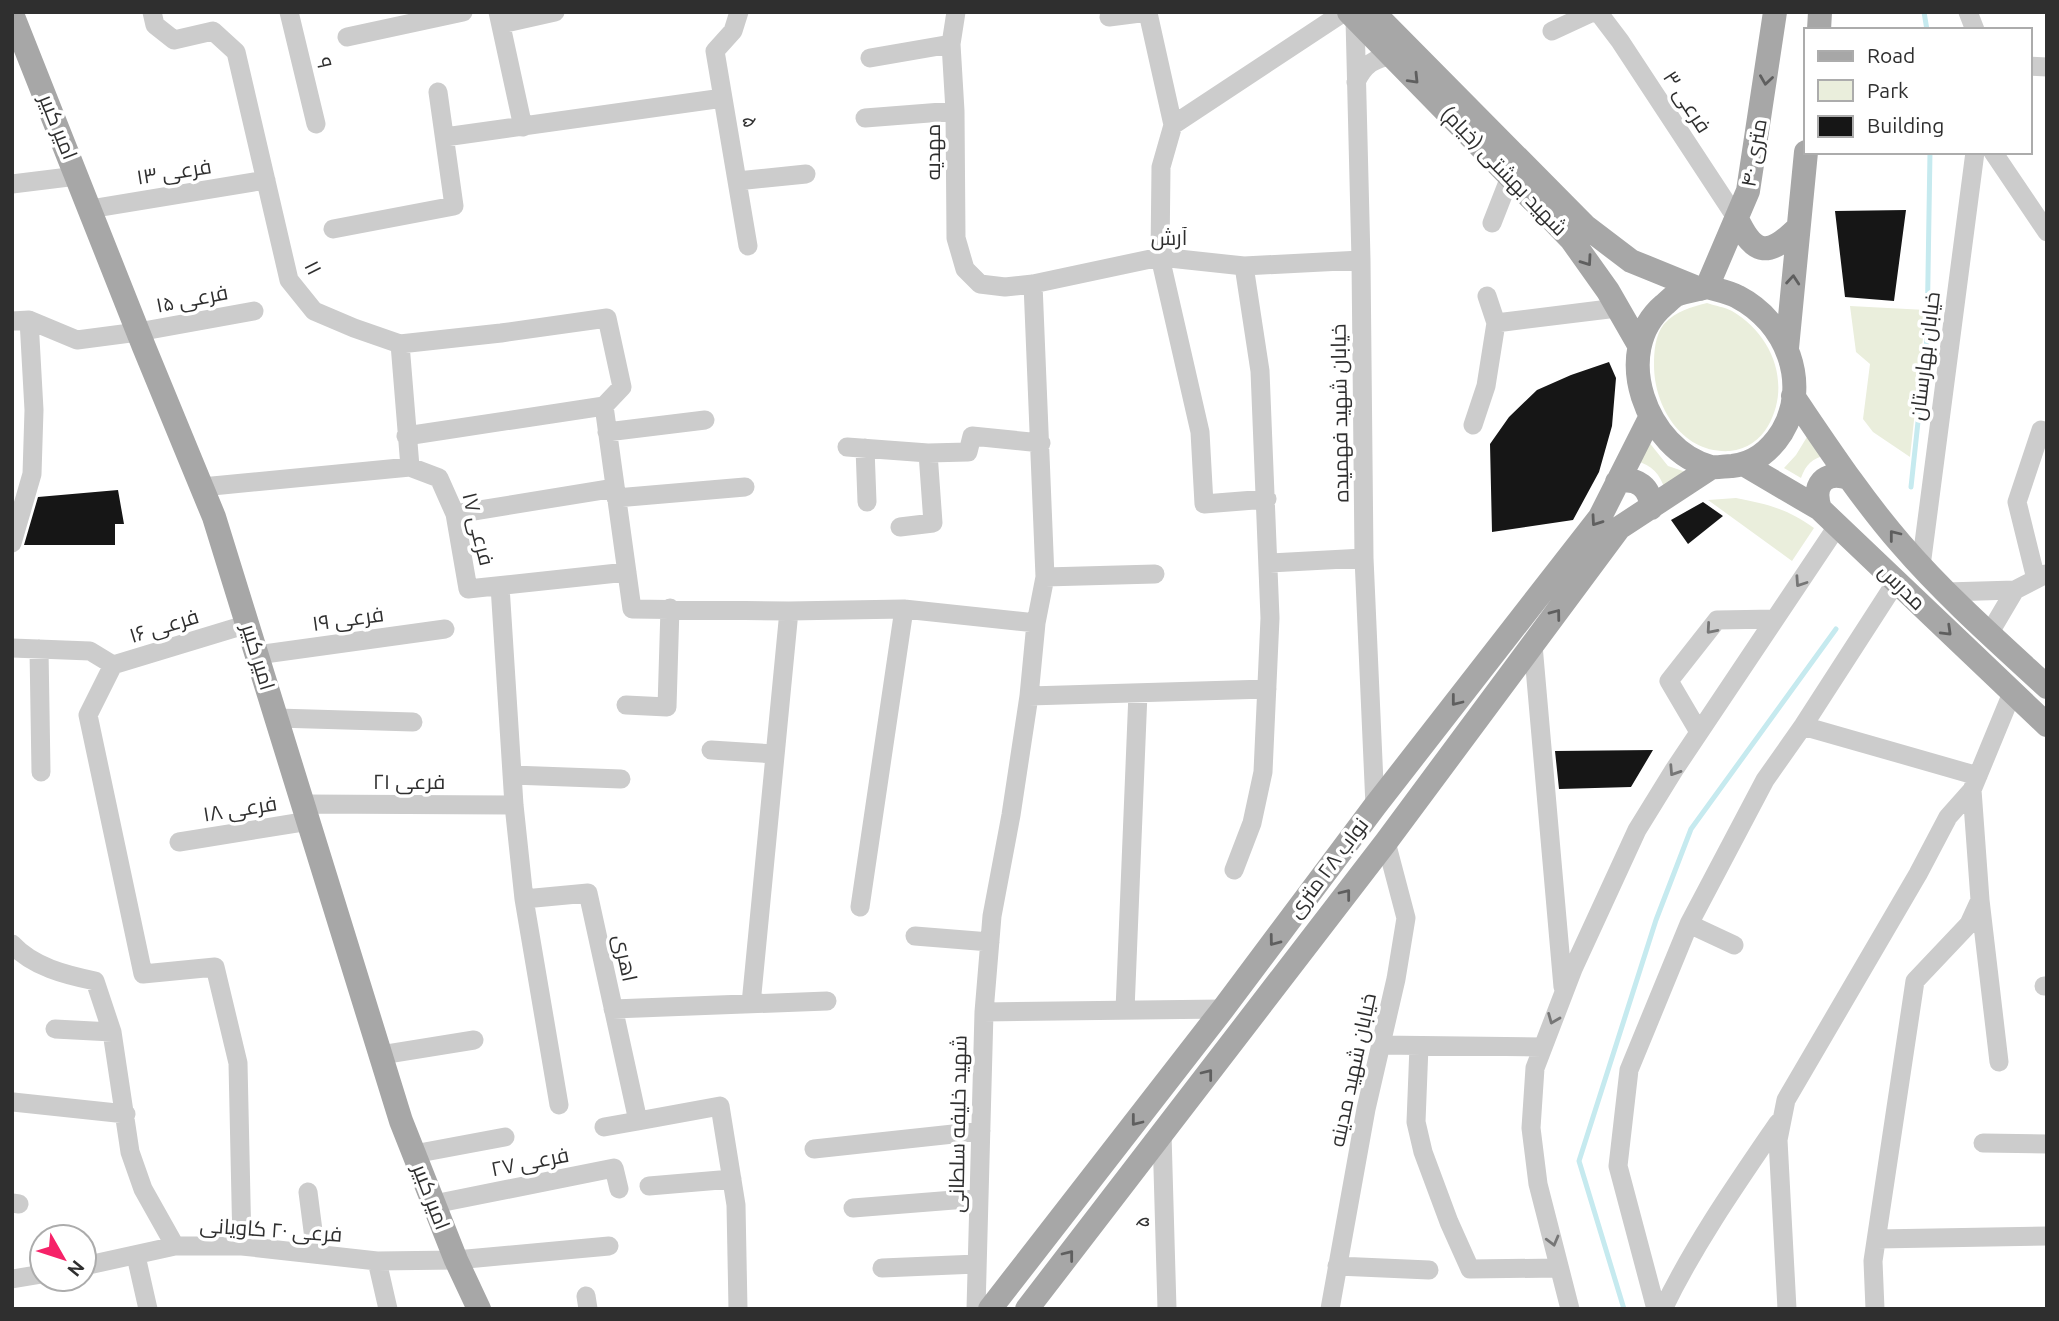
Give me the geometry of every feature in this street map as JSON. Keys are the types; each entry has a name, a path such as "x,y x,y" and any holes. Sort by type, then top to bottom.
{"main road":[{"name":"۴۰ متری","path":"1704,288 1748,191 1775,12"},
{"name":"امیر کبیر","path":"12,14 19,49 77,176 214,517 414,1154 456,1260 479,1309"},
{"name":"شهید بهشتی (خیام)","path":"1355,14 1392,56 1571,239 1639,345"},
{"name":"شهید بهشتی (خیام)","path":"1355,14 1585,226 1631,261 1704,288"},
{"path":"1787,348 1806,154"},
{"path":"1737,219 1745,237 1757,247 1769,249 1782,243 1798,228"},
{"path":"1704,288 1736,296 1758,310 1775,327 1787,348 1794,372 1788,422 1772,448 1745,465 1712,467 1684,455 1664,438 1650,418 1642,394 1639,345 1651,317 1676,295 1704,288"},
{"name":"مدرس","path":"1793,396 1849,478 1900,544 1989,634 2047,687"},
{"name":"نواب ۲۸ متری","path":"990,1309 1600,517 1650,418"},
{"name":"مدرس","path":"1745,465 1829,517 2047,725"},
{"name":"نواب ۲۸ متری","path":"1028,1309 1386,842 1619,528 1712,467"},
{"path":"1829,517 1816,498 1819,486 1826,478 1838,474 1849,478"},
{"path":"1617,482 1624,480 1639,483 1649,493 1651,508"}],"street":[{"name":"۱۱","path":"152,12 155,25 174,40 214,31 236,52 289,279 314,311 400,344 501,334 607,318 622,387 604,406"},
{"name":"۹","path":"289,12 316,124"},
{"path":"347,37 463,12"},
{"path":"523,127 500,18 555,12"},
{"name":"۵","path":"739,12 733,31 715,51 748,246"},
{"name":"مهدیه","path":"957,12 951,44 955,111 956,238 965,269 980,284"},
{"path":"1109,17 1148,12 1173,125 1161,166 1160,257 1200,432 1204,504 1267,499"},
{"path":"1552,31 1595,12"},
{"name":"فرعی ۳","path":"1595,12 1620,41 1737,219"},
{"path":"1173,125 1355,14"},
{"name":"خیابان شهید فهمیده","path":"1355,14 1364,558 1375,806"},
{"path":"870,58 951,44"},
{"path":"1356,82 1368,64 1375,59 1392,56"},
{"path":"333,229 454,206 438,93"},
{"path":"445,137 723,98"},
{"path":"865,118 955,111"},
{"name":"خیابان بهارستان","path":"1921,566 1975,154"},
{"path":"1994,154 2047,232"},
{"path":"737,181 806,174"},
{"path":"12,184 77,176"},
{"path":"1492,223 1510,177"},
{"name":"فرعی ۱۳","path":"90,209 266,180"},
{"name":"آرش","path":"980,284 1005,287 1033,284 1160,257 1244,266 1361,260"},
{"path":"1234,870 1252,823 1262,772 1270,618 1261,371 1244,266"},
{"path":"984,1012 992,916 1012,815 1029,696 1036,622 1045,577 1033,284"},
{"path":"1473,425 1486,386 1496,323 1488,296"},
{"path":"1496,323 1617,308"},
{"name":"فرعی ۱۵","path":"21,320 76,340 254,311"},
{"path":"12,543 34,410 21,320"},
{"path":"202,487 410,467 400,344"},
{"path":"406,436 604,406 632,609 904,609 1036,622"},
{"path":"607,432 705,420"},
{"path":"1946,592 2015,590 2042,576 2017,502 2041,430"},
{"path":"867,502 856,447 928,453 968,452 972,436 1041,443"},
{"path":"901,527 933,523 928,453"},
{"name":"فرعی ۱۷","path":"410,467 439,478 455,514 468,589 626,572"},
{"path":"455,514 616,493 745,487"},
{"path":"1570,1309 1538,1184 1531,1128 1535,1068 1564,992 1637,830 1775,619 1829,517"},
{"path":"1268,564 1364,558"},
{"path":"1045,577 1155,574"},
{"path":"1656,1309 1618,1166 1629,1070 1689,924 1765,780 1896,582"},
{"path":"500,586 514,805 524,899 559,1105"},
{"path":"1989,634 2015,590"},
{"path":"626,705 667,707 670,608"},
{"path":"860,907 904,609"},
{"path":"751,1004 789,611"},
{"path":"1699,732 1669,681 1717,620 1775,619"},
{"name":"فرعی ۱۶","path":"12,648 90,651 113,665 248,624"},
{"name":"فرعی ۱۹","path":"257,654 445,629"},
{"path":"1533,645 1564,992"},
{"path":"39,649 41,772"},
{"path":"113,665 88,715 144,974 215,967 238,1063 242,1246"},
{"path":"1029,696 1267,689"},
{"path":"1125,1010 1138,693"},
{"path":"1787,1309 1778,1140 1786,1100 1948,817 1975,783 2012,693"},
{"path":"277,718 413,722"},
{"path":"1803,726 1975,783"},
{"path":"711,750 775,754"},
{"path":"512,775 621,779"},
{"path":"1975,783 1980,900 1999,1062"},
{"name":"فرعی ۲۱","path":"307,812 514,805"},
{"name":"فرعی ۱۸","path":"179,842 307,812"},
{"name":"خیابان شهید مدینه","path":"1329,1309 1366,1109 1396,979 1406,918 1386,842"},
{"name":"اهری","path":"524,899 589,893 638,1121"},
{"path":"1875,1309 1874,1261 1914,981 1969,924 1980,900"},
{"path":"1689,924 1734,945"},
{"path":"915,936 990,942"},
{"path":"16,952 64,975 95,981 112,1032 130,1152 143,1189 175,1247"},
{"path":"613,1009 827,1000"},
{"name":"شهید خلیفه سلطانی","path":"976,1309 984,1012 1223,1009"},
{"path":"55,1029 112,1032"},
{"path":"381,1055 474,1040"},
{"path":"1380,1045 1542,1047"},
{"path":"1419,1046 1416,1122 1423,1152 1470,1269 1559,1268"},
{"path":"13,1102 126,1114"},
{"path":"604,1127 720,1106 736,1205 738,1309"},
{"path":"1664,1309 1678,1279 1731,1192 1782,1116"},
{"path":"814,1149 981,1130"},
{"name":"۵","path":"1162,1133 1167,1309"},
{"path":"414,1154 505,1138"},
{"path":"1983,1143 2047,1144"},
{"name":"فرعی ۲۷","path":"433,1204 614,1168 619,1189"},
{"path":"649,1185 732,1179"},
{"path":"307,1192 316,1254"},
{"path":"853,1208 979,1198"},
{"path":"1877,1239 2047,1236"},
{"name":"فرعی ۲۰ کاویانی","path":"98,1263 175,1247 242,1246 377,1262 456,1260 609,1246"},
{"path":"136,1256 148,1309"},
{"path":"377,1262 388,1309"},
{"path":"882,1268 977,1264"},
{"path":"1337,1266 1429,1270"}],"green space":[{"path":"1707,303 1732,311 1758,333 1774,361 1778,377 1775,410 1768,426 1752,443 1736,450 1713,450 1698,445 1685,436 1666,412 1655,381 1655,349 1661,328 1679,313"},
{"path":"1850,306 1926,310 1910,457 1873,432 1863,419 1870,364 1856,352"},
{"path":"1810,432 1826,455 1810,463 1801,478 1784,468 1796,455"},
{"path":"1648,441 1668,466 1686,472 1665,490 1655,471 1636,461"},
{"path":"1736,498 1777,508 1814,528 1792,561 1708,500"}],"building":[{"path":"1906,210 1894,301 1845,297 1835,211"},
{"path":"1609,362 1616,378 1612,426 1599,472 1573,520 1492,532 1490,444 1509,417 1537,390"},
{"path":"118,490 124,524 115,524 115,545 24,545 38,497"},
{"path":"1703,502 1723,516 1688,544 1671,520"},
{"path":"1653,750 1631,787 1559,789 1555,751"}],"waterway":[{"path":"1924,12 1927,28"},
{"path":"1911,487 1927,338 1930,154"},
{"path":"1624,1309 1579,1161 1656,920 1691,829 1836,629"}]}
